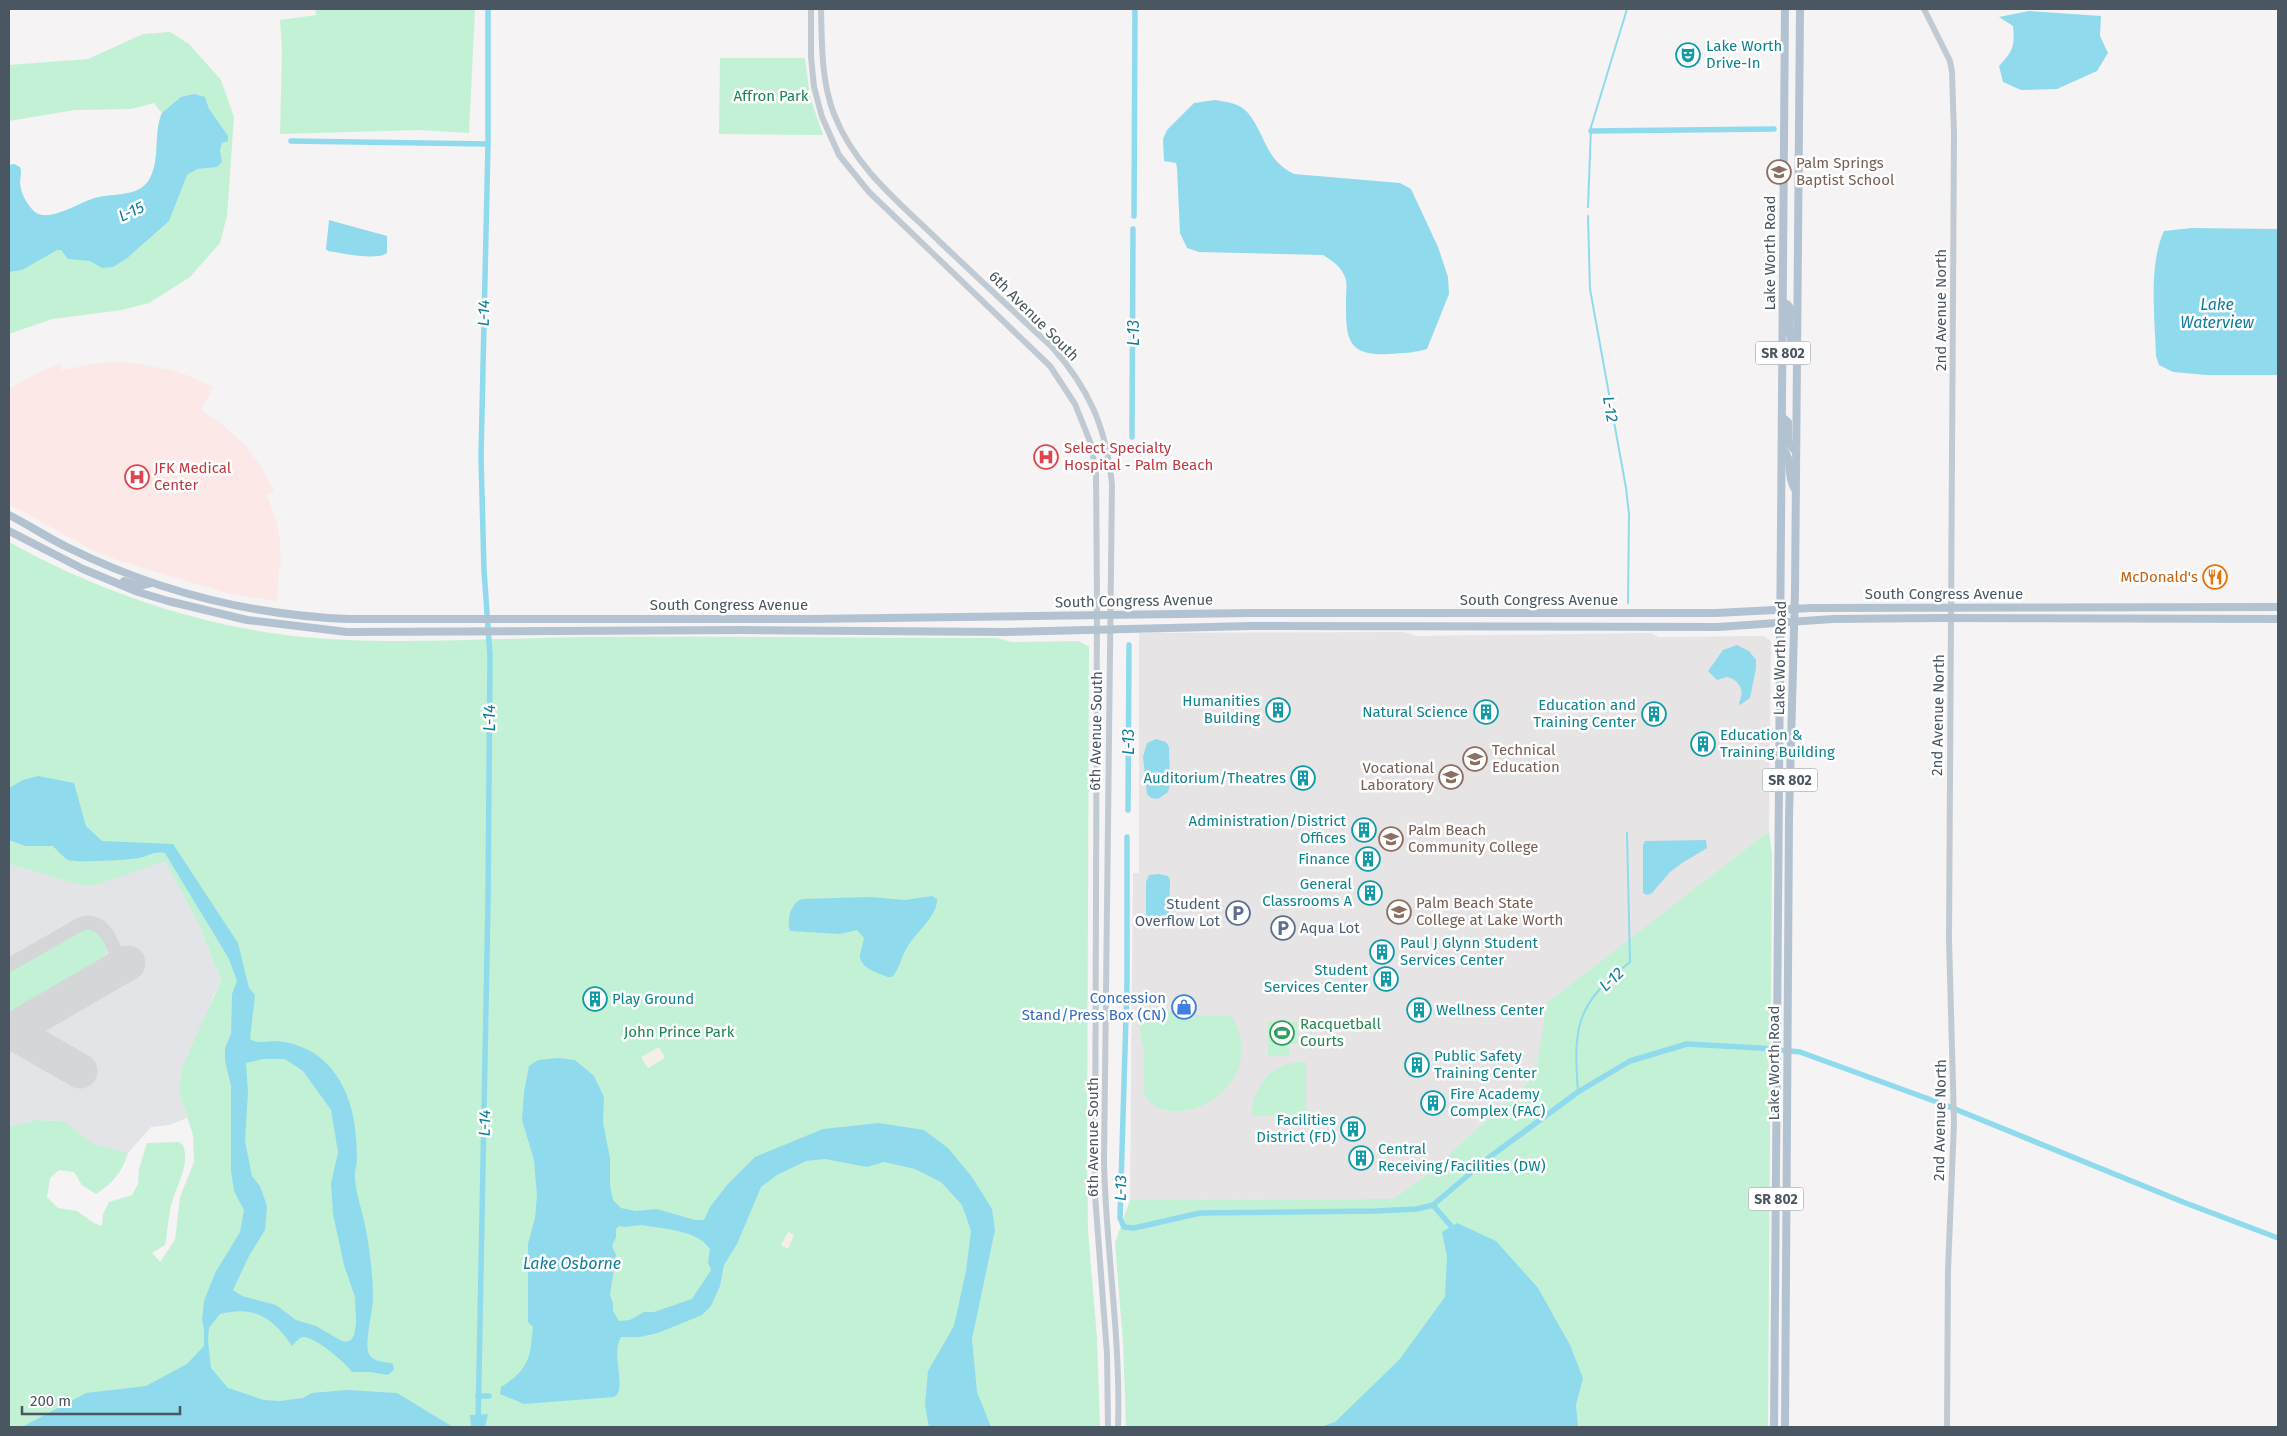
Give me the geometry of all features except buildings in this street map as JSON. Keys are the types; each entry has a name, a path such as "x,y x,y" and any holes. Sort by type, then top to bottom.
{"main road":[{"name":"Lake Worth Road","path":"1774,1427 1785,9"},
{"name":"Lake Worth Road","path":"1785,1427 1789,827 1793,622 1795,609 1800,9"},
{"path":"1783,304 1790,308 1790,338 1792,343 1798,347"},
{"path":"1782,417 1788,422 1788,442 1796,452"},
{"path":"1782,447 1790,457 1790,481 1796,491"},
{"name":"South Congress Avenue","path":"9,515 67,548 151,582 228,604 315,618 376,620 503,618 830,619 1111,614 1640,613 1811,608 2278,607"},
{"name":"South Congress Avenue","path":"9,531 59,558 138,592 194,609 239,619 304,629 347,632 786,630 1006,632 1370,626 1718,627 1834,619 2278,619"},
{"path":"59,558 74,559 139,586 151,582"},
{"path":"2111,618 2120,614 2127,607"},
{"path":"2143,618 2161,607"},
{"path":"786,630 803,625 809,619"},
{"path":"809,630 815,624 830,619"},
{"path":"1777,1102 1782,1139 1787,1149"}],"street":[{"name":"6th Avenue South","path":"811,9 812,73 822,118 832,142 849,169 863,186 1039,355 1059,377 1075,404 1091,444 1096,474 1097,615 1094,1163 1107,1354 1108,1427"},
{"name":"6th Avenue South","path":"821,9 822,50 826,82 834,112 845,138 868,172 1050,346 1071,370 1088,396 1100,424 1111,469 1104,1162 1106,1230 1116,1356 1118,1427"},
{"name":"2nd Avenue North","path":"1924,9 1945,50 1952,77 1954,140 1949,939 1954,1122 1948,1270 1947,1427"}],"shaded area":[{"name":"JFK Medical Center","path":"125,362 171,370 213,387 201,410 219,422 245,445 258,462 274,491 267,495 276,520 280,539 281,566 279,567 277,601 230,594 117,560 89,548 9,504 9,389 37,373 60,364 62,370 101,363"},
{"name":"Palm Beach State College at Lake Worth","path":"1404,632 1417,636 1651,633 1659,637 1764,636 1771,641 1769,831 1548,1003 1537,1066 1528,1083 1425,1176 1393,1199 1130,1200 1133,873 1139,873 1139,633"},
{"path":"165,860 199,925 221,980 213,996 179,1093 187,1118 169,1125 151,1127 128,1153 93,1144 64,1121 36,1120 9,1127 9,864 80,885 96,885"}],"green space":[{"path":"315,9 475,9 469,133 419,130 280,134 282,50 280,20 316,15"},
{"path":"170,32 189,44 221,80 234,117 227,216 220,243 190,277 149,303 122,310 52,319 9,334 10,165 14,164 20,167 20,186 23,194 32,209 41,215 55,214 99,197 130,193 144,186 153,172 159,121 162,113 154,103 131,109 75,110 9,121 9,65 88,59 143,34"},
{"name":"Affron Park","path":"720,58 805,58 810,97 823,135 719,134"},
{"name":"John Prince Park","path":"9,542 81,578 157,606 235,627 315,638 417,641 588,637 997,638 1012,642 1078,641 1089,647 1088,1231 1097,1338 1100,1427 9,1427 9,1127 36,1120 64,1121 93,1144 128,1153 123,1166 116,1176 96,1194 82,1185 74,1172 59,1170 50,1178 47,1197 58,1208 77,1211 94,1223 102,1226 103,1214 109,1202 132,1195 138,1184 139,1169 147,1143 179,1142 183,1145 185,1152 184,1167 171,1207 165,1245 152,1253 160,1262 175,1240 180,1197 194,1162 193,1135 179,1093 182,1068 221,980 199,925 165,861 96,885 80,885 9,864"},
{"path":"1769,831 1772,854 1768,1427 1126,1427 1123,1343 1115,1243 1130,1200 1393,1199 1425,1176 1528,1083 1537,1065 1547,1003"},
{"path":"83,929 97,932 104,942 105,955 98,967 9,1018 9,972"},
{"path":"1145,1008 1176,1012 1176,1015 1232,1016 1241,1043 1239,1067 1228,1086 1211,1101 1192,1109 1172,1111 1155,1106 1144,1093 1144,1047 1142,1046 1140,1026 1142,1013"},
{"name":"Racquetball Courts","path":"1268,1022 1297,1022 1297,1044 1289,1044 1289,1056 1268,1056"},
{"path":"1306,1062 1306,1112 1304,1115 1251,1116 1256,1094 1267,1076 1284,1065"}],"sand":[{"path":"659,1047 665,1058 648,1068 641,1057"},
{"path":"788,1232 794,1235 788,1249 781,1245"}],"water":[{"path":"2029,11 2101,16 2100,36 2108,53 2097,71 2057,89 2021,90 2003,82 1999,66 2012,48 2014,33 2013,26 1999,17"},
{"path":"194,94 205,97 209,109 228,136 228,141 222,143 220,150 222,162 217,167 197,169 187,175 169,221 126,259 113,267 102,268 90,261 68,259 61,250 57,250 22,270 9,272 10,165 14,164 20,167 20,186 23,194 32,209 41,215 55,214 99,197 130,193 138,190 149,180 153,172 159,121 162,113 181,97"},
{"path":"1215,100 1233,104 1245,110 1254,121 1277,162 1294,174 1400,183 1411,189 1438,247 1448,277 1449,294 1427,349 1408,353 1375,354 1356,348 1348,334 1346,280 1340,268 1323,255 1199,252 1187,248 1180,233 1176,163 1164,161 1163,139 1167,130 1194,103"},
{"path":"329,220 387,236 387,253 367,256 328,251 326,249"},
{"name":"Lake Waterview","path":"2192,228 2278,229 2278,375 2206,375 2173,372 2159,365 2156,356 2154,276 2159,245 2164,231"},
{"path":"1737,645 1749,651 1756,660 1750,698 1740,705 1741,690 1738,683 1727,677 1717,680 1708,671 1723,650"},
{"path":"1156,739 1166,742 1169,747 1170,785 1168,792 1158,799 1151,798 1147,794 1143,757 1147,743"},
{"path":"38,776 74,783 86,826 102,841 173,844 238,943 249,988 255,995 250,1039 259,1042 276,1041 289,1043 314,1053 324,1061 341,1082 351,1106 357,1146 355,1176 366,1230 372,1281 373,1303 368,1335 368,1349 371,1357 393,1364 394,1370 388,1375 352,1372 337,1357 315,1341 302,1337 292,1346 270,1321 262,1316 243,1311 220,1314 209,1328 208,1340 211,1368 228,1388 264,1400 280,1401 303,1398 312,1393 347,1390 397,1393 453,1427 22,1427 86,1393 146,1386 187,1364 204,1346 202,1320 204,1301 215,1273 240,1232 244,1210 234,1191 231,1171 231,1086 225,1061 225,1048 231,1034 232,994 237,981 229,959 165,853 125,860 72,861 66,859 53,846 25,846 9,840 9,788 23,780","holes":["263,1059 285,1059 303,1071 331,1110 338,1152 331,1184 333,1214 344,1265 355,1297 356,1323 354,1335 351,1340 345,1342 316,1326 296,1320 276,1305 242,1296 233,1290 249,1256 265,1230 267,1206 260,1186 252,1176 245,1141 248,1092 246,1063"]},
{"path":"1706,840 1707,848 1670,872 1652,893 1647,895 1643,893 1643,845 1645,841"},
{"path":"1159,874 1168,876 1170,880 1169,922 1154,925 1146,923 1146,882 1149,875"},
{"path":"932,896 937,899 934,912 904,952 892,977 874,972 863,963 860,955 864,938 857,930 840,934 790,931 790,912 795,904 802,899 870,897 905,900"},
{"name":"Lake Osborne","path":"558,1058 575,1060 594,1076 604,1097 603,1123 610,1158 610,1185 613,1200 621,1208 636,1211 657,1209 695,1220 704,1220 710,1207 727,1185 755,1157 823,1129 879,1123 924,1130 948,1148 972,1177 992,1209 995,1230 972,1339 977,1392 991,1427 929,1427 925,1405 928,1371 954,1326 966,1271 971,1231 962,1205 941,1182 915,1169 884,1162 867,1167 825,1159 806,1161 777,1175 761,1187 737,1244 724,1265 720,1286 711,1306 702,1315 658,1333 640,1337 621,1337 617,1353 619,1387 618,1393 614,1397 524,1404 500,1394 501,1387 518,1374 527,1362 532,1337 533,1327 528,1322 528,1244 535,1218 537,1196 534,1160 522,1120 524,1092 529,1066 538,1060","holes":["642,1225 679,1231 697,1238 710,1249 708,1262 711,1270 692,1299 654,1312 644,1312 630,1320 619,1321 613,1311 610,1295 616,1255 612,1246 616,1237 616,1229 619,1226"]},
{"path":"1457,1223 1496,1241 1538,1288 1570,1345 1583,1378 1576,1405 1578,1427 1320,1427 1335,1422 1399,1360 1445,1297 1447,1256 1442,1232"},
{"path":"488,1414 485,1427 471,1427 470,1415"}],"waterway":[{"name":"L-14","path":"478,1427 488,901 490,656 484,570 481,457 488,144 488,9"},
{"name":"L-13","path":"1134,216 1135,9"},
{"name":"L-12","path":"1588,207 1591,127 1627,9"},
{"path":"1591,131 1774,129"},
{"name":"L-15","path":"291,141 488,144"},
{"name":"L-12","path":"1588,216 1590,289 1629,514 1628,603"},
{"name":"L-13","path":"1132,437 1133,229"},
{"name":"L-13","path":"1128,810 1129,645"},
{"name":"L-12","path":"1578,1092 1576,1050 1582,1018 1588,1004 1598,991 1630,962 1627,833"},
{"path":"1127,837 1127,982 1120,1218 1124,1227 1134,1228 1200,1213 1376,1211 1417,1209 1433,1205 1491,1156 1578,1092 1630,1061 1687,1044 1800,1052 1945,1105 2183,1202 2278,1238"},
{"path":"1433,1205 1451,1226"},
{"path":"478,1396 489,1396"}],"taxiway":[{"path":"9,965 81,924 89,923 103,929 108,936 116,952 120,968"}],"runway":[{"path":"9,1032 128,963"},
{"path":"9,1030 80,1071"}],"place":[{"name":"Lake Worth Drive-In","path":"1688,55"},
{"name":"Palm Springs Baptist School","path":"1779,172"},
{"name":"Select Specialty Hospital - Palm Beach","path":"1046,457"},
{"name":"JFK Medical Center","path":"137,477"},
{"name":"McDonald's","path":"2215,577"},
{"name":"Humanities Building","path":"1278,710"},
{"name":"Natural Science","path":"1486,712"},
{"name":"Education and Training Center","path":"1654,714"},
{"name":"Education & Training Building","path":"1703,744"},
{"name":"Technical Education","path":"1475,759"},
{"name":"Vocational Laboratory","path":"1451,777"},
{"name":"Auditorium/Theatres","path":"1303,778"},
{"name":"Administration/District Offices","path":"1364,830"},
{"name":"Palm Beach Community College","path":"1391,839"},
{"name":"Finance","path":"1368,859"},
{"name":"General Classrooms A","path":"1370,893"},
{"name":"Palm Beach State College at Lake Worth","path":"1399,912"},
{"name":"Student Overflow Lot","path":"1238,913"},
{"name":"Aqua Lot","path":"1283,928"},
{"name":"Paul J Glynn Student Services Center","path":"1382,952"},
{"name":"Student Services Center","path":"1386,979"},
{"name":"Play Ground","path":"595,999"},
{"name":"Concession Stand/Press Box (CN)","path":"1184,1007"},
{"name":"Wellness Center","path":"1419,1010"},
{"name":"Racquetball Courts","path":"1282,1033"},
{"name":"Public Safety Training Center","path":"1417,1065"},
{"name":"Fire Academy Complex (FAC)","path":"1433,1103"},
{"name":"Facilities District (FD)","path":"1353,1129"},
{"name":"Central Receiving/Facilities (DW)","path":"1361,1158"}]}
